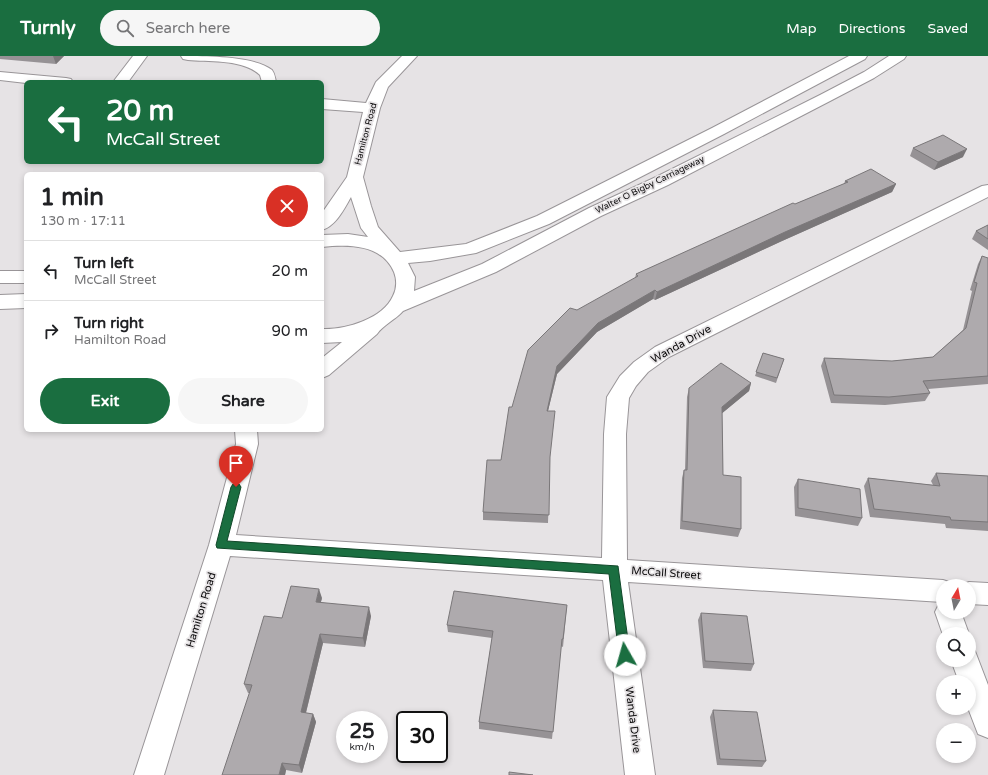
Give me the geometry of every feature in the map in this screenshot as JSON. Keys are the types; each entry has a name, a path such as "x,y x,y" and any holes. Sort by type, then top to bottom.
{"street":[{"path":"122,80 140,56"},
{"path":"188,56 246,61 257,65 266,72 268,80"},
{"name":"Hamilton Road","path":"324,222 333,212 355,177 372,108 381,85 410,56"},
{"name":"Walter O Bigby Carriageway","path":"393,256 430,255 469,249 543,220 794,92 860,56"},
{"name":"Walter O Bigby Carriageway","path":"324,336 355,332 378,322 397,306 489,268 595,212 662,181 825,98 869,75 899,56"},
{"path":"0,76 44,80"},
{"path":"324,104 372,108"},
{"name":"Hamilton Road","path":"355,177 362,206 370,228 393,256"},
{"name":"Wanda Drive","path":"640,775 614,570 615,434 618,396 628,381 641,368 662,352 988,190"},
{"path":"324,241 335,239 355,240 374,245 393,256"},
{"name":"Walter O Bigby Carriageway","path":"393,256 405,273 406,289 397,306"},
{"path":"0,278 24,277"},
{"path":"0,302 24,301"},
{"path":"324,368 378,322"},
{"name":"Hamilton Road","path":"150,775 221,545 251,435"},
{"name":"McCall Street","path":"221,545 614,570 936,597"},
{"path":"976,593 988,594"},
{"path":"968,667 988,724"}],"building":[{"path":"943,135 967,149 938,162 913,148"},
{"path":"871,169 896,184 785,232 657,292 655,290 598,323 557,366 547,411 555,411 550,457 549,515 483,512 487,460 501,460 509,407 512,407 528,350 570,308 577,310 638,276 636,274 793,203 795,204 848,182 845,181"},
{"path":"988,225 988,239 976,231"},
{"path":"982,256 988,258 988,376 923,381 930,393 889,397 834,395 824,358 892,361 933,357 966,328 977,283 974,282"},
{"path":"763,353 784,359 777,378 756,372"},
{"path":"721,363 751,383 722,407 723,475 741,477 741,529 682,521 684,470 687,470 689,388"},
{"path":"936,473 988,476 988,522 951,520 950,517 874,509 868,478 940,486"},
{"path":"798,479 860,489 862,518 798,508"},
{"path":"291,586 319,589 316,602 369,607 363,638 320,634 301,712 313,714 299,765 282,763 279,775 222,775 252,685 244,684 264,616 282,618"},
{"path":"454,591 567,605 562,639 553,732 479,722 493,631 447,625"},
{"path":"701,613 747,616 754,664 705,661"},
{"path":"713,710 757,712 766,761 720,759"},
{"path":"509,772 533,775 509,775"}],"route":[{"path":"236,487 221,545 614,570 625,655"}]}
